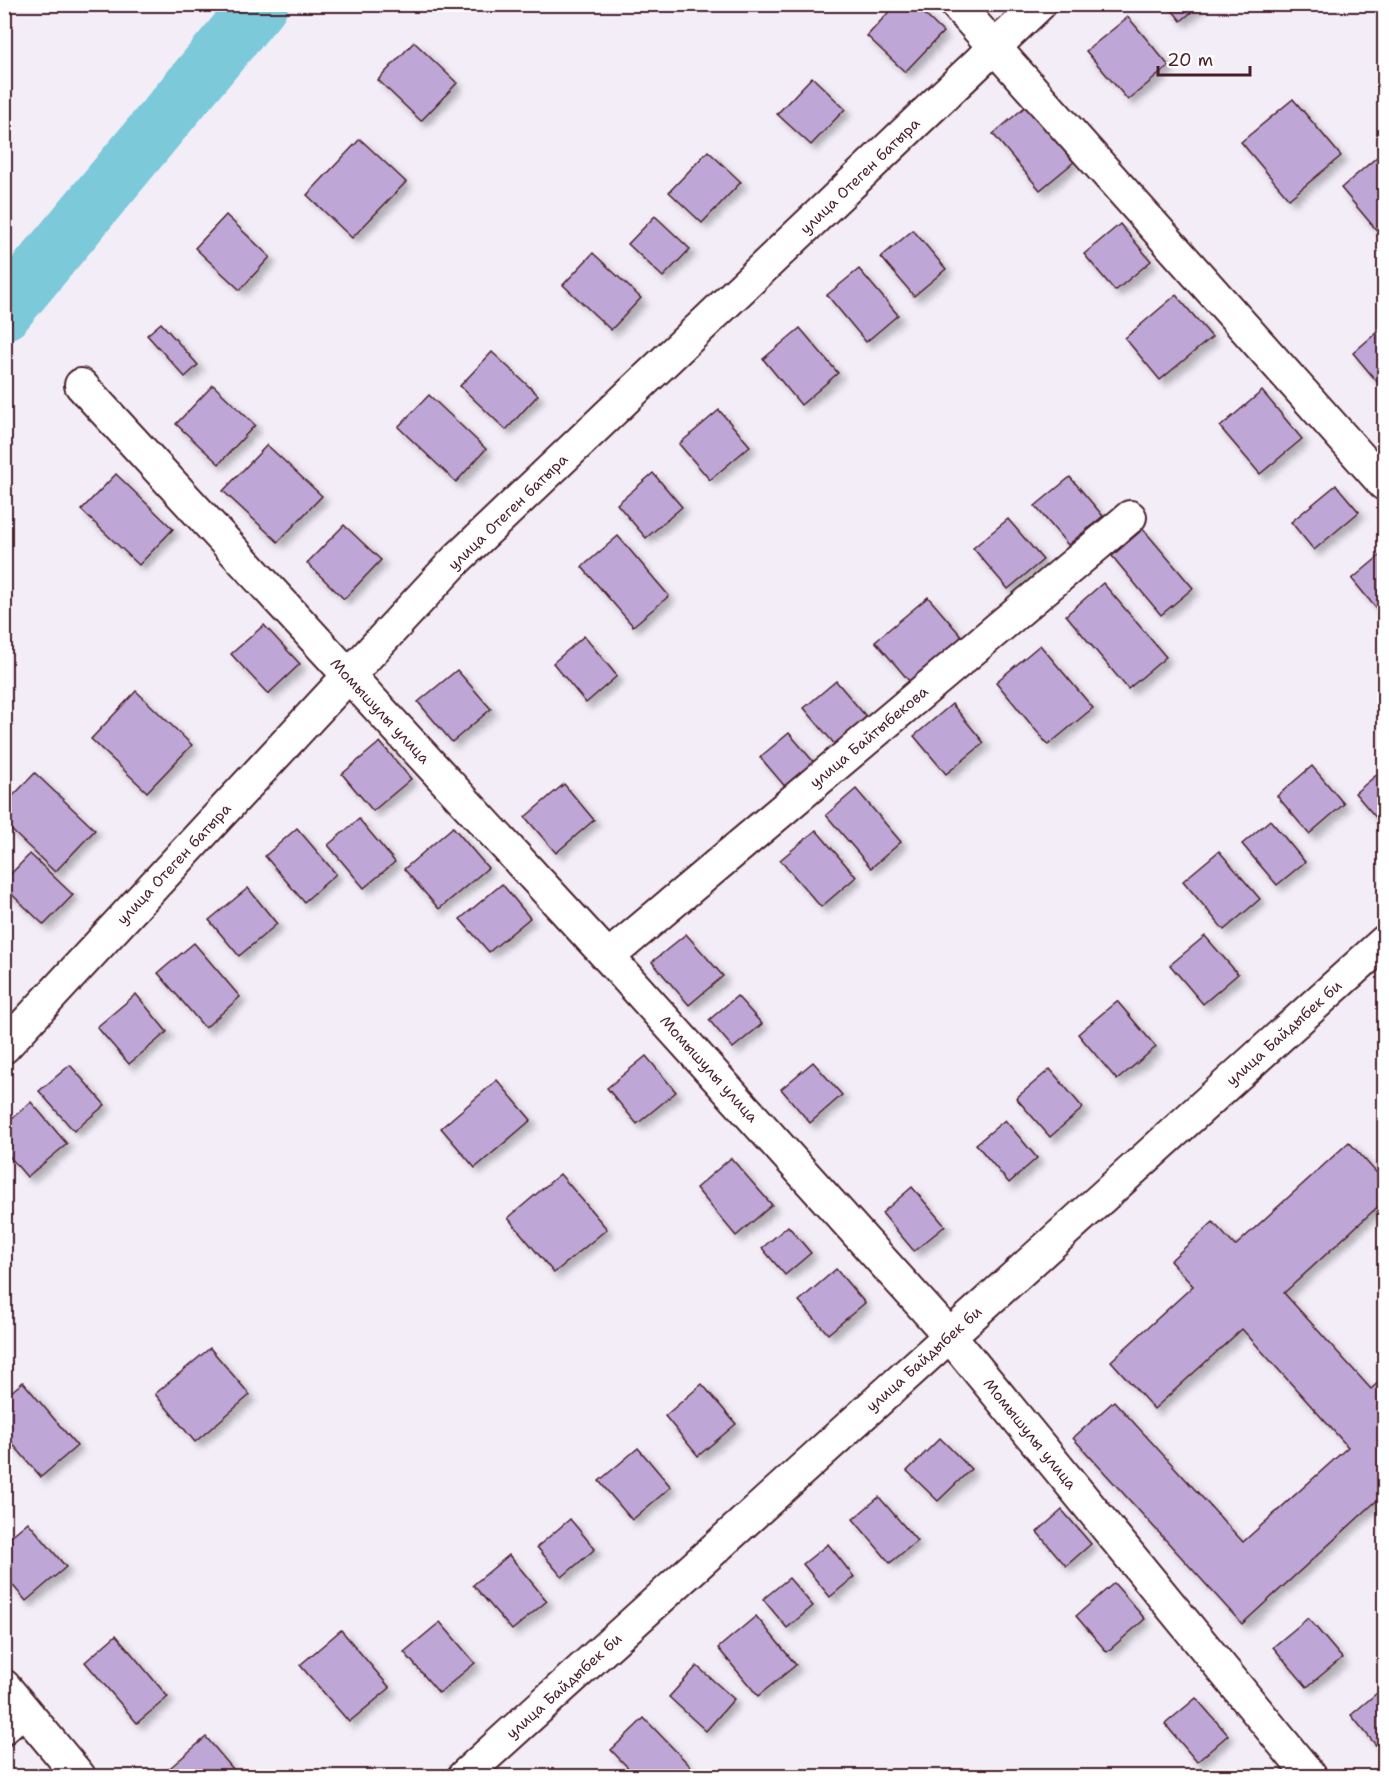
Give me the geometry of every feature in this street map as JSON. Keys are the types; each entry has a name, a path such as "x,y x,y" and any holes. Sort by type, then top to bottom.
{"street":[{"path":"956,4 1384,484"},
{"name":"улица Отеген батыра","path":"4,1047 457,559 1040,4"},
{"name":"Момышулы улица","path":"81,385 608,957 950,1336 1310,1776"},
{"name":"улица Байтыбекова","path":"608,957 1130,518"},
{"name":"улица Байдыбек би","path":"464,1776 1384,942"},
{"path":"4,1686 79,1776"}],"lane":[{"path":"4,1738 29,1716"}],"building":[{"path":"896,4 914,4 943,32 905,72 867,36"},
{"path":"1167,4 1201,4 1181,21"},
{"path":"1128,17 1169,66 1128,100 1086,51"},
{"path":"414,42 457,83 421,121 378,80"},
{"path":"812,77 845,109 811,145 777,114"},
{"path":"1293,99 1341,156 1289,199 1241,142"},
{"path":"1026,106 1074,162 1040,190 993,134"},
{"path":"360,139 406,182 352,238 307,195"},
{"path":"708,151 741,182 702,223 669,192"},
{"path":"1384,151 1384,239 1341,188"},
{"path":"226,215 270,257 240,290 195,248"},
{"path":"655,216 690,249 663,277 628,244"},
{"path":"1120,224 1151,261 1115,291 1084,254"},
{"path":"913,230 946,269 914,296 881,257"},
{"path":"593,253 641,298 611,330 563,285"},
{"path":"859,269 898,315 866,342 827,295"},
{"path":"1176,295 1212,337 1160,380 1125,338"},
{"path":"161,323 198,365 185,377 147,335"},
{"path":"1384,326 1384,390 1353,353"},
{"path":"800,328 838,373 801,405 763,359"},
{"path":"492,352 538,395 506,430 460,386"},
{"path":"213,385 255,425 219,464 176,424"},
{"path":"1262,391 1302,439 1260,474 1220,427"},
{"path":"429,395 486,449 456,482 398,427"},
{"path":"719,410 750,446 710,480 679,444"},
{"path":"267,445 322,496 278,542 223,491"},
{"path":"653,473 682,507 646,538 617,504"},
{"path":"116,474 173,529 139,565 81,510"},
{"path":"1070,477 1103,516 1068,545 1035,506"},
{"path":"1336,485 1359,512 1314,550 1291,522"},
{"path":"1008,519 1043,560 1008,589 973,548"},
{"path":"344,525 381,560 344,599 307,563"},
{"path":"1143,529 1193,588 1161,615 1112,556"},
{"path":"618,536 669,596 633,626 582,567"},
{"path":"1384,552 1384,618 1352,579"},
{"path":"1103,583 1166,657 1128,689 1066,615"},
{"path":"928,597 963,638 910,682 875,641"},
{"path":"264,625 300,664 268,694 231,654"},
{"path":"584,636 617,676 586,703 553,663"},
{"path":"1040,645 1093,708 1048,745 996,682"},
{"path":"457,670 491,709 452,742 418,702"},
{"path":"836,681 869,720 837,747 804,708"},
{"path":"136,691 192,745 147,792 91,739"},
{"path":"952,704 984,743 946,774 914,736"},
{"path":"789,733 817,766 788,790 760,757"},
{"path":"380,742 411,779 373,811 342,774"},
{"path":"1312,766 1344,804 1309,834 1277,796"},
{"path":"1380,772 1384,776 1384,827 1355,793"},
{"path":"35,773 95,830 55,872 4,823 4,805"},
{"path":"564,784 594,820 556,853 525,817"},
{"path":"856,789 901,842 871,868 826,815"},
{"path":"359,819 395,862 364,888 328,845"},
{"path":"1270,820 1305,862 1277,885 1242,844"},
{"path":"453,827 488,868 439,909 404,869"},
{"path":"297,828 336,874 304,902 265,856"},
{"path":"816,830 856,877 821,907 780,860"},
{"path":"1219,851 1260,899 1224,930 1183,881"},
{"path":"30,854 73,895 44,925 4,887 4,881"},
{"path":"502,884 530,918 489,952 460,919"},
{"path":"248,888 277,924 239,956 209,920"},
{"path":"686,934 723,976 689,1005 652,962"},
{"path":"1205,936 1238,974 1203,1004 1170,965"},
{"path":"194,943 240,997 205,1028 158,973"},
{"path":"136,994 167,1032 129,1064 97,1027"},
{"path":"737,996 762,1024 733,1048 709,1020"},
{"path":"1117,1001 1156,1047 1117,1080 1078,1034"},
{"path":"646,1056 676,1092 637,1124 607,1088"},
{"path":"813,1062 842,1095 810,1123 781,1089"},
{"path":"70,1065 105,1105 74,1131 39,1091"},
{"path":"1050,1069 1083,1108 1050,1137 1016,1098"},
{"path":"497,1080 531,1120 475,1168 441,1128"},
{"path":"31,1102 67,1144 27,1177 4,1150 4,1125"},
{"path":"1005,1120 1037,1158 1009,1183 976,1144"},
{"path":"1349,1142 1384,1181 1384,1201 1284,1293 1371,1389 1384,1377 1384,1494 1242,1624 1073,1438 1114,1401 1243,1542 1348,1447 1242,1329 1154,1409 1111,1361 1193,1286 1170,1261 1213,1222 1235,1246"},
{"path":"731,1158 772,1205 736,1236 696,1188"},
{"path":"560,1174 607,1229 554,1273 508,1218"},
{"path":"912,1187 945,1226 914,1251 882,1213"},
{"path":"788,1226 811,1253 785,1275 762,1248"},
{"path":"836,1269 865,1303 828,1334 799,1301"},
{"path":"210,1348 250,1395 195,1442 155,1394"},
{"path":"23,1382 77,1446 41,1477 4,1434 4,1398"},
{"path":"702,1384 736,1424 698,1456 665,1416"},
{"path":"940,1438 971,1469 938,1501 907,1471"},
{"path":"638,1448 671,1487 632,1520 599,1481"},
{"path":"879,1497 917,1541 890,1563 853,1519"},
{"path":"1062,1510 1091,1544 1066,1566 1037,1532"},
{"path":"570,1519 595,1549 562,1577 537,1547"},
{"path":"28,1522 66,1567 26,1601 4,1575 4,1542"},
{"path":"828,1544 854,1577 830,1597 803,1564"},
{"path":"509,1555 547,1601 512,1630 473,1585"},
{"path":"789,1578 813,1606 787,1628 763,1599"},
{"path":"1114,1583 1145,1619 1107,1652 1076,1616"},
{"path":"756,1616 796,1665 758,1696 718,1648"},
{"path":"1308,1618 1342,1658 1307,1687 1273,1647"},
{"path":"440,1622 475,1663 439,1693 404,1652"},
{"path":"341,1630 390,1688 349,1722 300,1665"},
{"path":"116,1635 168,1697 137,1723 85,1662"},
{"path":"697,1666 734,1699 706,1731 669,1697"},
{"path":"1384,1687 1384,1755 1351,1715"},
{"path":"1196,1698 1228,1735 1197,1762 1165,1724"},
{"path":"644,1718 694,1770 687,1776 636,1776 611,1750"},
{"path":"206,1737 239,1776 168,1776 165,1772"}],"waterway":[{"path":"4,312 260,4"}]}
